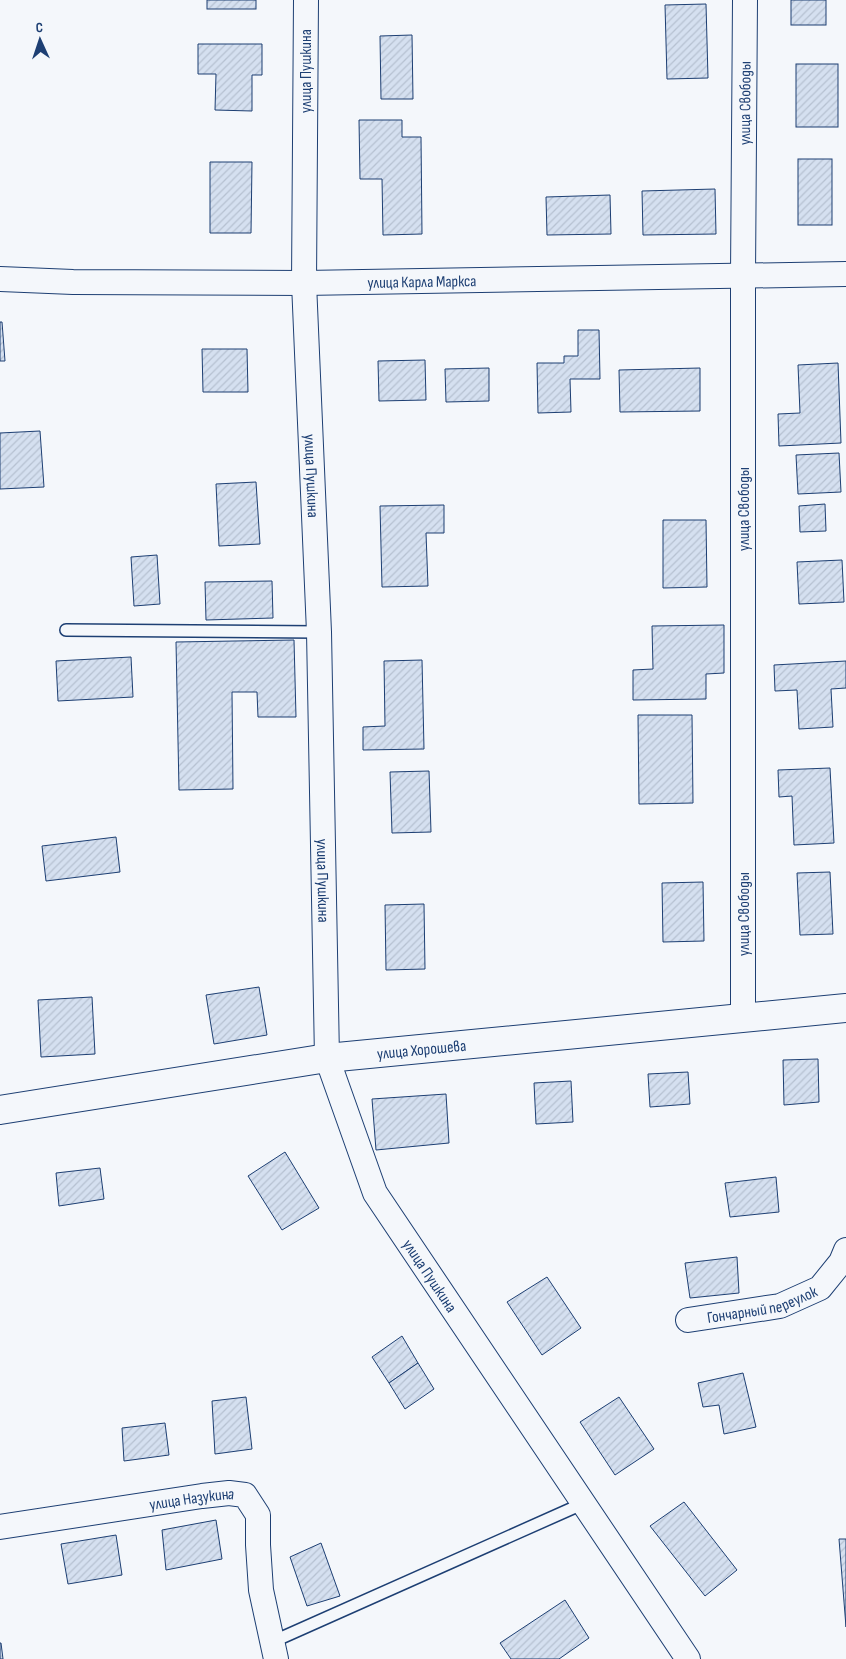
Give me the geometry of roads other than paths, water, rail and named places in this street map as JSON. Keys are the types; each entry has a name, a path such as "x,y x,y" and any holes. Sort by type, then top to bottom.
{"street":[{"name":"улица Пушкина","path":"306,0 304,283 320,632 327,1058 375,1193 582,1504 688,1659"},
{"name":"улица Свободы","path":"743,1017 742,275 745,0"},
{"name":"улица Карла Маркса","path":"0,279 73,282 304,283 846,274"},
{"name":"улица Хорошева","path":"0,1110 327,1058 846,1008"},
{"name":"Гончарный переулок","path":"688,1320 780,1306 820,1288 841,1262 846,1250"},
{"name":"улица Назукина","path":"0,1527 202,1496 229,1493 245,1495 258,1515 261,1590 274,1650"}],"lane":[{"path":"66,630 320,632"},
{"path":"274,1650 582,1504"}]}
